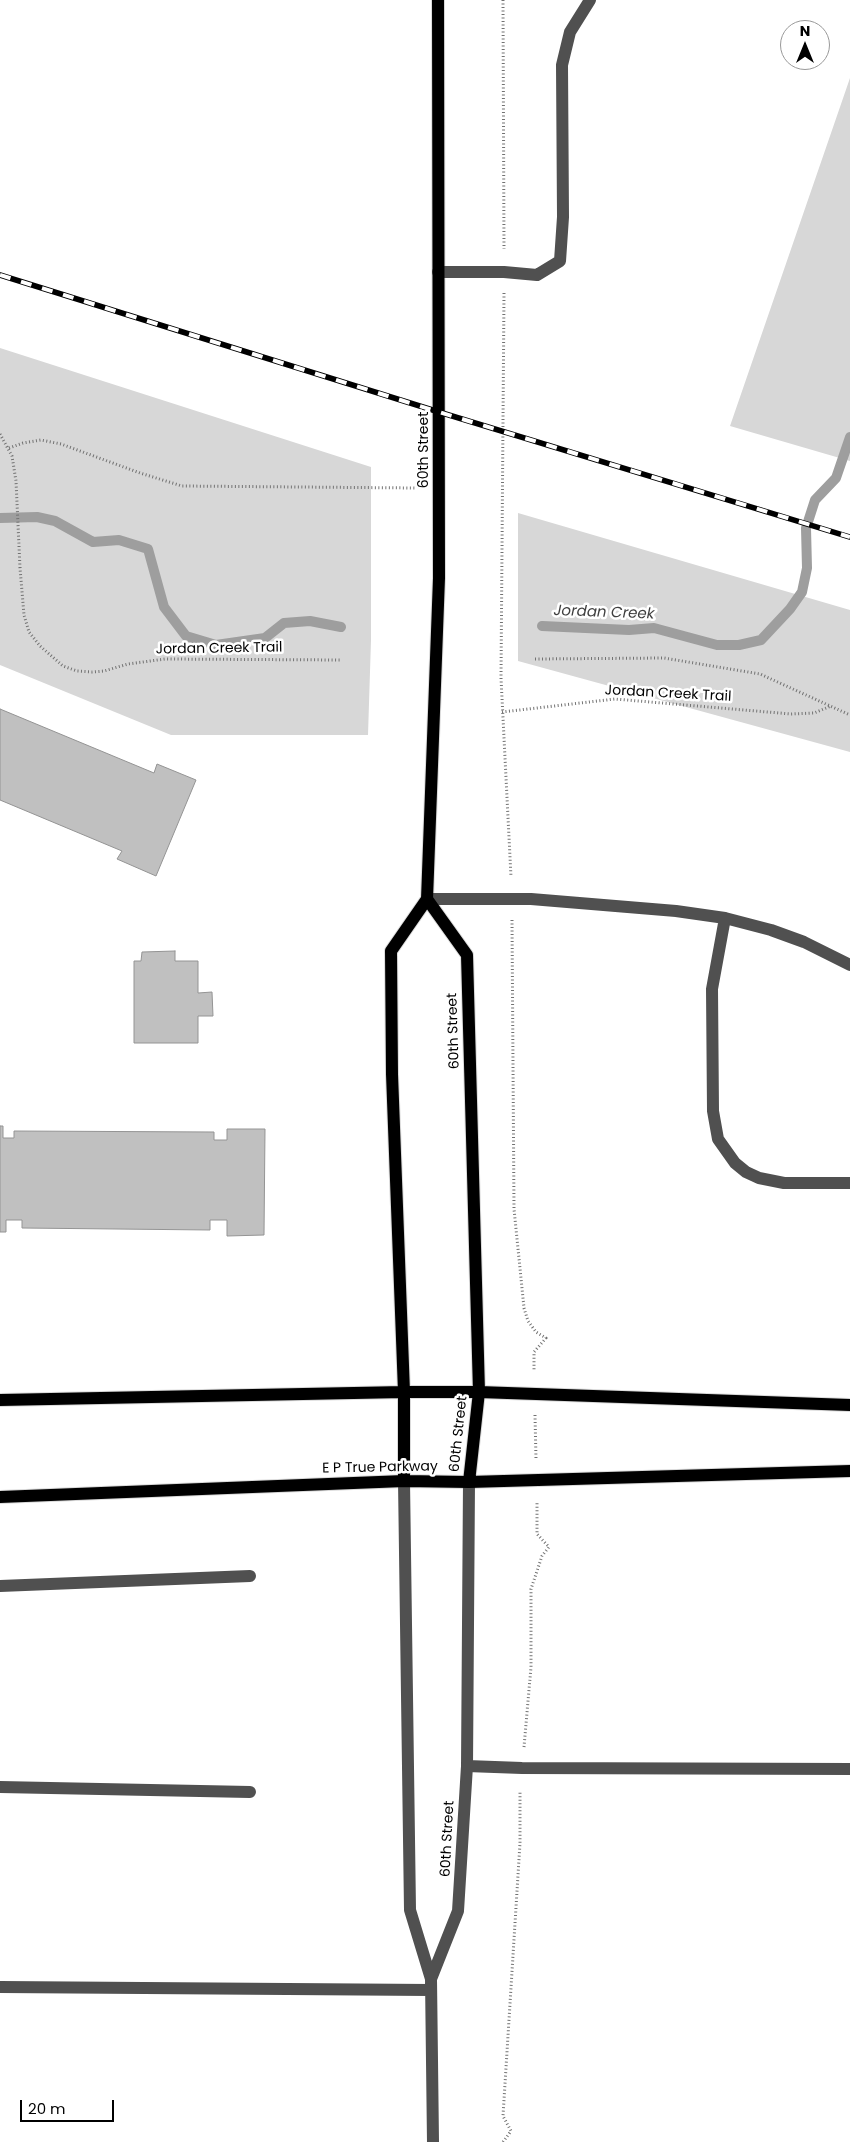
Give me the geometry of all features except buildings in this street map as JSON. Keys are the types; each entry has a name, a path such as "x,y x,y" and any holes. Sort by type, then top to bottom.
{"main road":[{"name":"60th Street","path":"404,1481 404,1392 392,1074 391,951 427,899 439,578 438,0"},
{"name":"60th Street","path":"427,899 467,955 479,1392 469,1482"},
{"path":"0,1400 479,1392 850,1404"},
{"name":"E P True Parkway","path":"0,1497 404,1481 469,1482 850,1470"}],"street":[{"path":"438,272 504,272 537,276 560,261 563,218 562,66 570,32 590,0"},
{"path":"427,899 531,899 676,911 725,918 771,930 804,942 850,965"},
{"path":"725,918 712,989 713,1111 714,1126 718,1139 734,1163 746,1172 759,1178 784,1183 850,1183"},
{"name":"60th Street","path":"404,1481 410,1910 431,1984 433,2142"},
{"name":"60th Street","path":"431,1984 458,1911 467,1766 469,1482"},
{"path":"0,1586 250,1576"},
{"path":"467,1766 522,1768 850,1769"},
{"path":"0,1787 250,1792"},
{"path":"0,1987 431,1984"}],"path":[{"path":"503,0 502,712 512,899 514,1209 524,1308 532,1327 546,1338 534,1352 537,1534 549,1547 542,1556 531,1589 531,1667 522,1768 520,1843 503,2116 511,2131 503,2142"},
{"name":"Jordan Creek Trail","path":"0,434 8,448 16,481 24,616 29,632 40,646 63,666 77,671 104,671 128,664 166,659 341,660"},
{"path":"8,448 41,440 61,444 161,481 182,486 439,489"},
{"name":"Jordan Creek Trail","path":"535,659 664,658 760,674 850,715"},
{"name":"Jordan Creek Trail","path":"502,712 615,699 791,714 814,713 831,706"}],"shaded area":[{"path":"850,78 850,461 730,426"},
{"path":"0,348 371,467 371,640 368,735 171,735 0,665"},
{"path":"518,513 850,610 850,752 518,661"}],"waterway":[{"name":"Jordan Creek","path":"542,626 629,630 654,628 717,645 739,645 761,640 790,609 802,592 807,568 806,528 815,500 836,478 850,437"},
{"name":"Jordan Creek","path":"0,518 37,517 55,521 93,542 119,540 148,549 164,607 186,636 216,645 265,638 284,623 310,621 341,627"}],"railway":[{"path":"0,275 439,412 850,537"}]}
